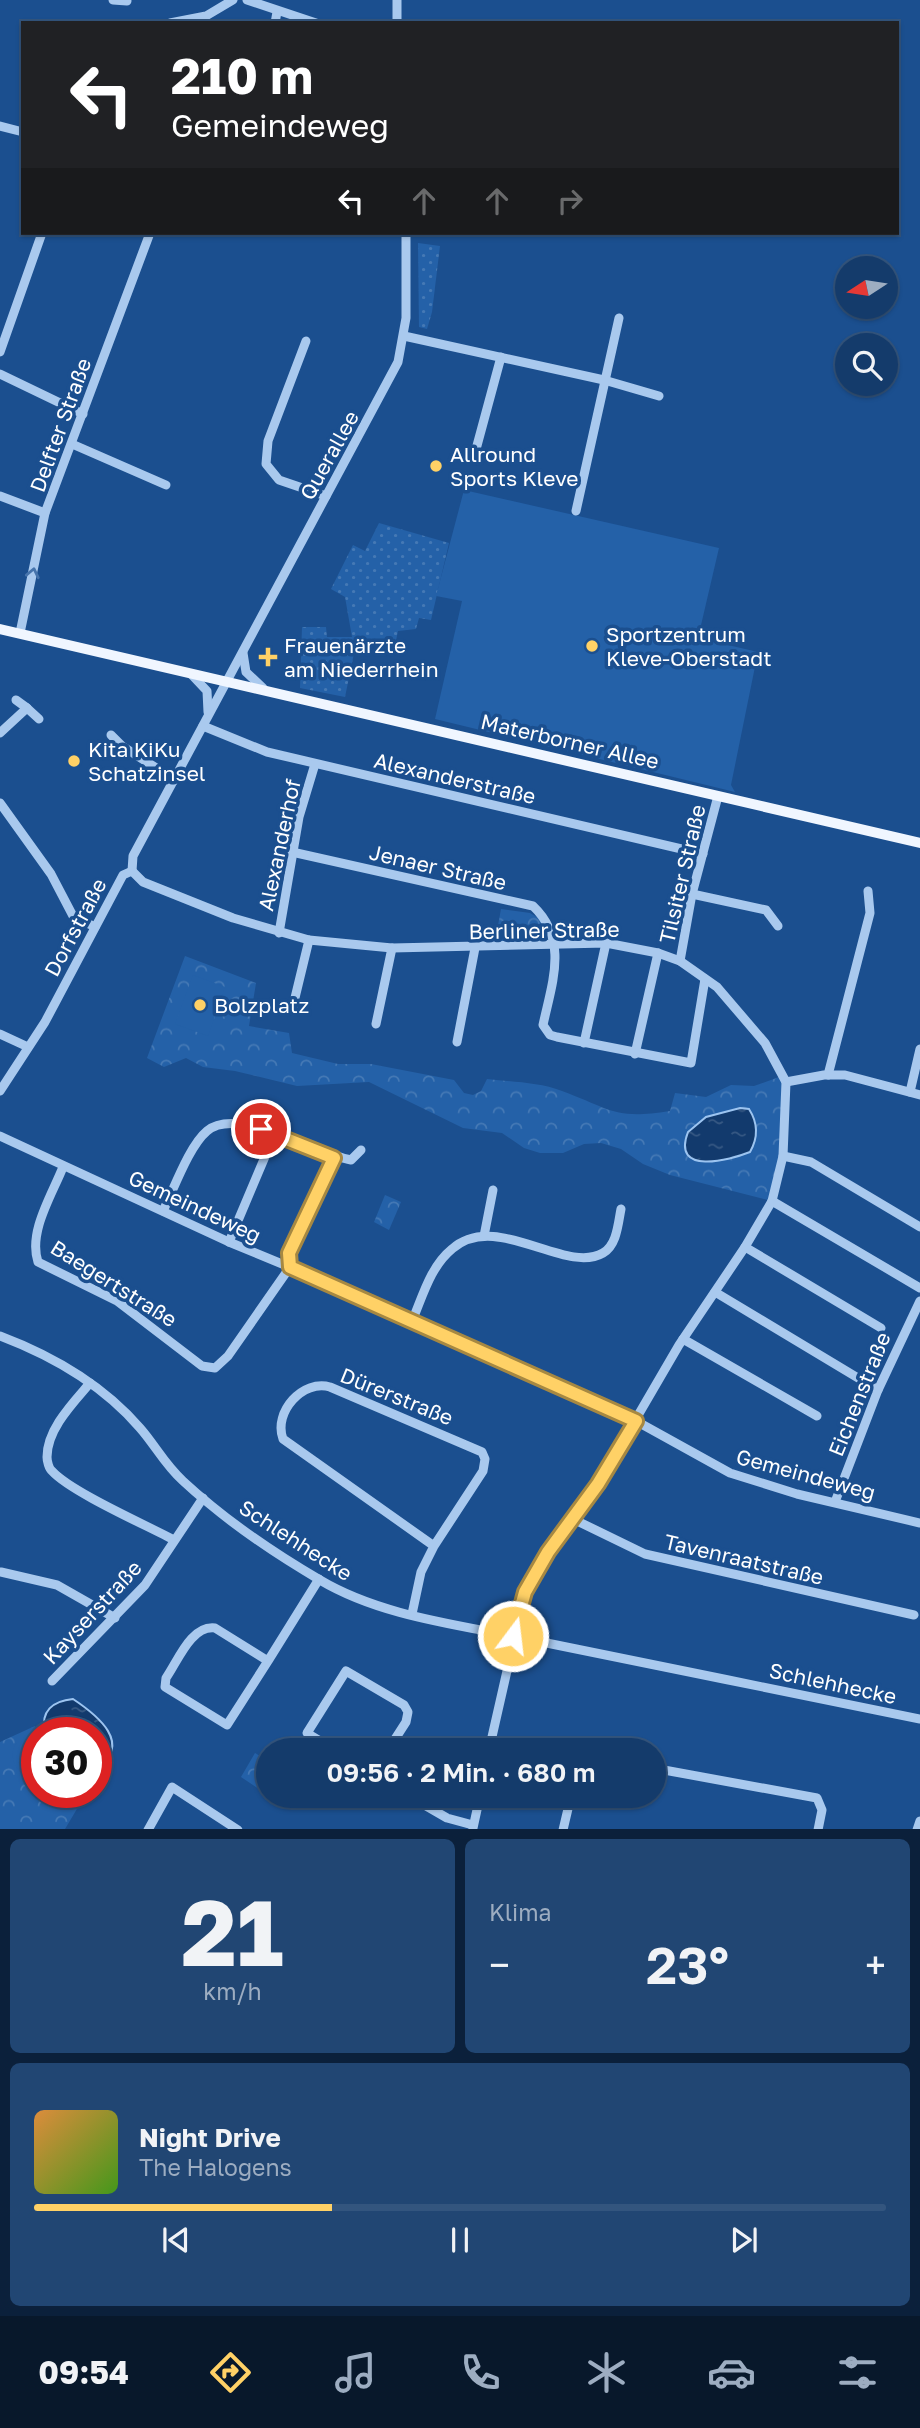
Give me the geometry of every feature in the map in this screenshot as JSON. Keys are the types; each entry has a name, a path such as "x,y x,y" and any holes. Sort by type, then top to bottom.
{"main road":[{"name":"Materborner Allee","path":"0,629 187,670 920,843"}],"street":[{"path":"113,0 127,1"},
{"path":"180,21 206,16 233,0"},
{"path":"247,0 309,21"},
{"path":"397,0 397,21"},
{"path":"275,21 277,12"},
{"path":"0,126 21,131"},
{"path":"0,352 41,235"},
{"name":"Delfter Straße","path":"20,633 45,513 149,235"},
{"name":"Querallee","path":"228,680 393,374 404,335 406,235"},
{"path":"576,511 619,318"},
{"path":"404,335 604,380 659,396"},
{"path":"306,341 268,441 266,464 279,480 326,496"},
{"path":"475,453 501,357"},
{"path":"0,374 83,414"},
{"path":"72,444 166,485"},
{"path":"0,496 45,513"},
{"path":"244,648 244,668 263,688"},
{"path":"187,670 208,691 205,722"},
{"name":"Dorfstraße","path":"0,1091 28,1047 123,875 132,871 133,856 228,680"},
{"path":"16,700 39,719"},
{"path":"0,733 27,708"},
{"name":"Alexanderstraße","path":"205,722 267,752 704,854"},
{"path":"111,736 174,780"},
{"name":"Alexanderhof","path":"279,933 292,852 315,764"},
{"name":"Tilsiter Straße","path":"680,961 692,894 718,796"},
{"path":"2,811 51,874 73,916 94,927"},
{"name":"Jenaer Straße","path":"292,852 533,906 545,917 556,944"},
{"name":"Berliner Straße","path":"132,871 143,882 233,918 309,940 392,948 606,943 657,953 680,961 705,979 743,1014 765,1043 786,1082"},
{"path":"828,1075 870,913 868,891"},
{"path":"692,894 766,910 778,926"},
{"path":"293,1006 309,940"},
{"path":"584,1043 606,943"},
{"path":"556,944 556,963 543,1025 550,1035 584,1043 691,1063 705,979"},
{"path":"376,1024 392,948"},
{"path":"457,1042 475,948"},
{"path":"635,1054 657,953"},
{"path":"0,1034 28,1047"},
{"path":"492,1738 525,1592 548,1552 573,1519 636,1421 683,1339 745,1247 772,1201 783,1156 786,1082 845,1075 915,1093 920,1049"},
{"path":"163,1211 196,1145 208,1130 223,1124 247,1125 275,1133 334,1158 351,1160 361,1150"},
{"path":"229,1242 275,1133"},
{"name":"Gemeindeweg","path":"0,1136 229,1242 413,1319 636,1421 730,1473 797,1494 920,1523"},
{"path":"783,1156 811,1162 920,1227"},
{"path":"290,1267 289,1253 334,1158"},
{"name":"Baegertstraße","path":"63,1167 36,1234 34,1249 38,1262 117,1301 202,1366 215,1368 221,1363 290,1267"},
{"path":"484,1236 493,1189"},
{"path":"772,1201 920,1288"},
{"path":"413,1319 428,1283 445,1256 466,1239 484,1236 580,1256 595,1256 604,1253 611,1244 621,1209"},
{"path":"745,1247 881,1328"},
{"path":"715,1292 878,1390"},
{"name":"Eichenstraße","path":"835,1502 878,1390 920,1301"},
{"name":"Schlehhecke","path":"0,1336 60,1362 90,1383 126,1413 165,1463 204,1498 319,1579 346,1594 412,1614 920,1720"},
{"path":"683,1339 817,1416"},
{"path":"90,1383 67,1410 53,1435 47,1457 50,1470 174,1540"},
{"name":"Dürerstraße","path":"412,1614 421,1572 434,1546 483,1471 485,1459 482,1452 330,1387 316,1385 303,1388 281,1421 283,1439 434,1546"},
{"name":"Kayserstraße","path":"52,1681 145,1585 204,1498"},
{"name":"Tavenraatstraße","path":"573,1519 645,1554 914,1615"},
{"path":"1,1572 57,1585 115,1618"},
{"path":"268,1661 215,1628 206,1627 197,1632 166,1678 165,1687 227,1725 268,1661 319,1579"},
{"path":"314,1738 307,1734 346,1671 404,1705 408,1712 406,1722 396,1738"},
{"path":"666,1770 817,1798 822,1810 818,1829"},
{"path":"148,1829 173,1787 239,1829"},
{"path":"430,1808 447,1818 473,1827 477,1808"},
{"path":"563,1829 567,1808"},
{"path":"917,1829 920,1821"}],"green space":[{"path":"418,243 440,246 432,312 427,329 419,327"},
{"name":"Sportzentrum Kleve-Oberstadt","path":"464,490 719,548 698,638 758,652 731,785 735,792 435,719 462,601 436,596"},
{"path":"379,523 449,543 431,620 419,618 416,629 398,631 394,650 375,646 354,653 345,697 300,688 302,627 326,627 327,637 352,637 345,597 331,589 353,545 365,551"},
{"path":"501,909 530,913 542,920 543,933 536,940 495,942"},
{"path":"185,956 256,983 249,1026 289,1033 292,1053 338,1064 371,1064 454,1080 464,1093 473,1095 481,1091 487,1079 534,1084 553,1088 613,1111 636,1114 670,1111 675,1093 706,1097 731,1085 754,1086 782,1076 783,1156 772,1201 670,1175 643,1164 621,1149 601,1143 584,1144 563,1153 540,1153 524,1148 502,1133 463,1128 369,1082 297,1086 235,1071 203,1067 186,1058 164,1067 147,1058"},
{"name":"Bolzplatz","path":"193,975 225,987 208,1036 175,1024"},
{"path":"385,1195 401,1202 389,1230 374,1222"},
{"path":"21,1732 21,1808 77,1808 65,1829 0,1829 0,1742"},
{"path":"21,1739 21,1772 13,1757"},
{"path":"255,1753 256,1787 241,1777"}],"water":[{"path":"740,1108 749,1109 755,1125 756,1136 750,1152 705,1162 688,1155 685,1146 688,1132 706,1117"},
{"path":"73,1699 96,1717 44,1717 50,1708 59,1702"}],"place":[{"name":"Allround Sports Kleve","path":"436,466"},
{"name":"Sportzentrum Kleve-Oberstadt","path":"592,646"},
{"name":"Frauenärzte am Niederrhein","path":"268,657"},
{"name":"Kita KiKu Schatzinsel","path":"74,761"},
{"name":"Bolzplatz","path":"200,1005"}],"route":[{"path":"261,1129 334,1158 289,1253 290,1267 413,1319 636,1421 598,1484 548,1552 525,1592 513,1636"}]}
